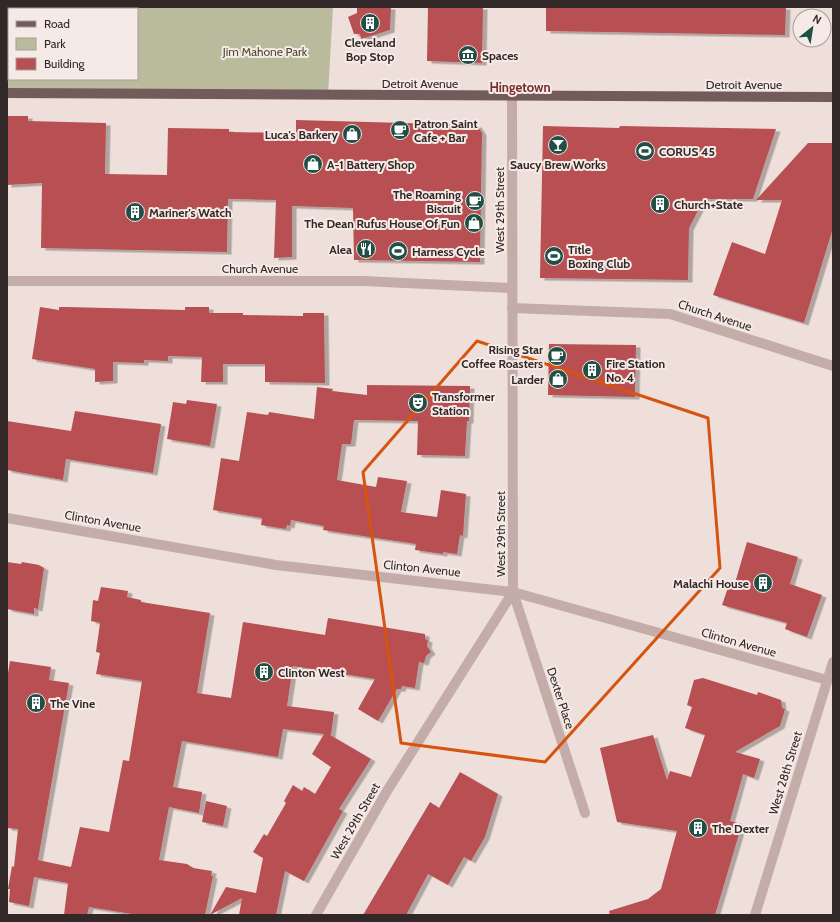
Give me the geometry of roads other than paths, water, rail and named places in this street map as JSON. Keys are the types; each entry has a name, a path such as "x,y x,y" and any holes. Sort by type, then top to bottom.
{"main road":[{"name":"Detroit Avenue","path":"7,93 833,98"}],"street":[{"name":"West 29th Street","path":"316,915 388,791 513,592 512,97"},
{"name":"Church Avenue","path":"7,281 363,281 512,288"},
{"name":"Church Avenue","path":"512,308 670,314 833,366"},
{"name":"Clinton Avenue","path":"7,518 276,565 513,592 827,680"},
{"name":"Dexter Place","path":"513,592 585,812"},
{"name":"West 28th Street","path":"755,915 833,662"}],"place":[{"name":"Cleveland Bop Stop","path":"370,23"},
{"name":"Spaces","path":"468,55"},
{"name":"Patron Saint Cafe + Bar","path":"400,130"},
{"name":"Luca's Barkery","path":"352,134"},
{"name":"Saucy Brew Works","path":"558,145"},
{"name":"CORUS 45","path":"645,151"},
{"name":"A-1 Battery Shop","path":"313,164"},
{"name":"The Roaming Biscuit","path":"475,201"},
{"name":"Church+State","path":"660,204"},
{"name":"Mariner's Watch","path":"135,212"},
{"name":"The Dean Rufus House Of Fun","path":"474,223"},
{"name":"Alea","path":"366,249"},
{"name":"Harness Cycle","path":"398,251"},
{"name":"Title Boxing Club","path":"554,256"},
{"name":"Rising Star Coffee Roasters","path":"557,356"},
{"name":"Fire Station No. 4","path":"592,370"},
{"name":"Larder","path":"558,379"},
{"name":"Transformer Station","path":"418,403"},
{"name":"Malachi House","path":"763,583"},
{"name":"Clinton West","path":"264,672"},
{"name":"The Vine","path":"36,703"},
{"name":"The Dexter","path":"698,828"}],"district":[{"name":"Hingetown","path":"520,87"}],"park label":[{"name":"Jim Mahone Park","path":"265,51"}]}
